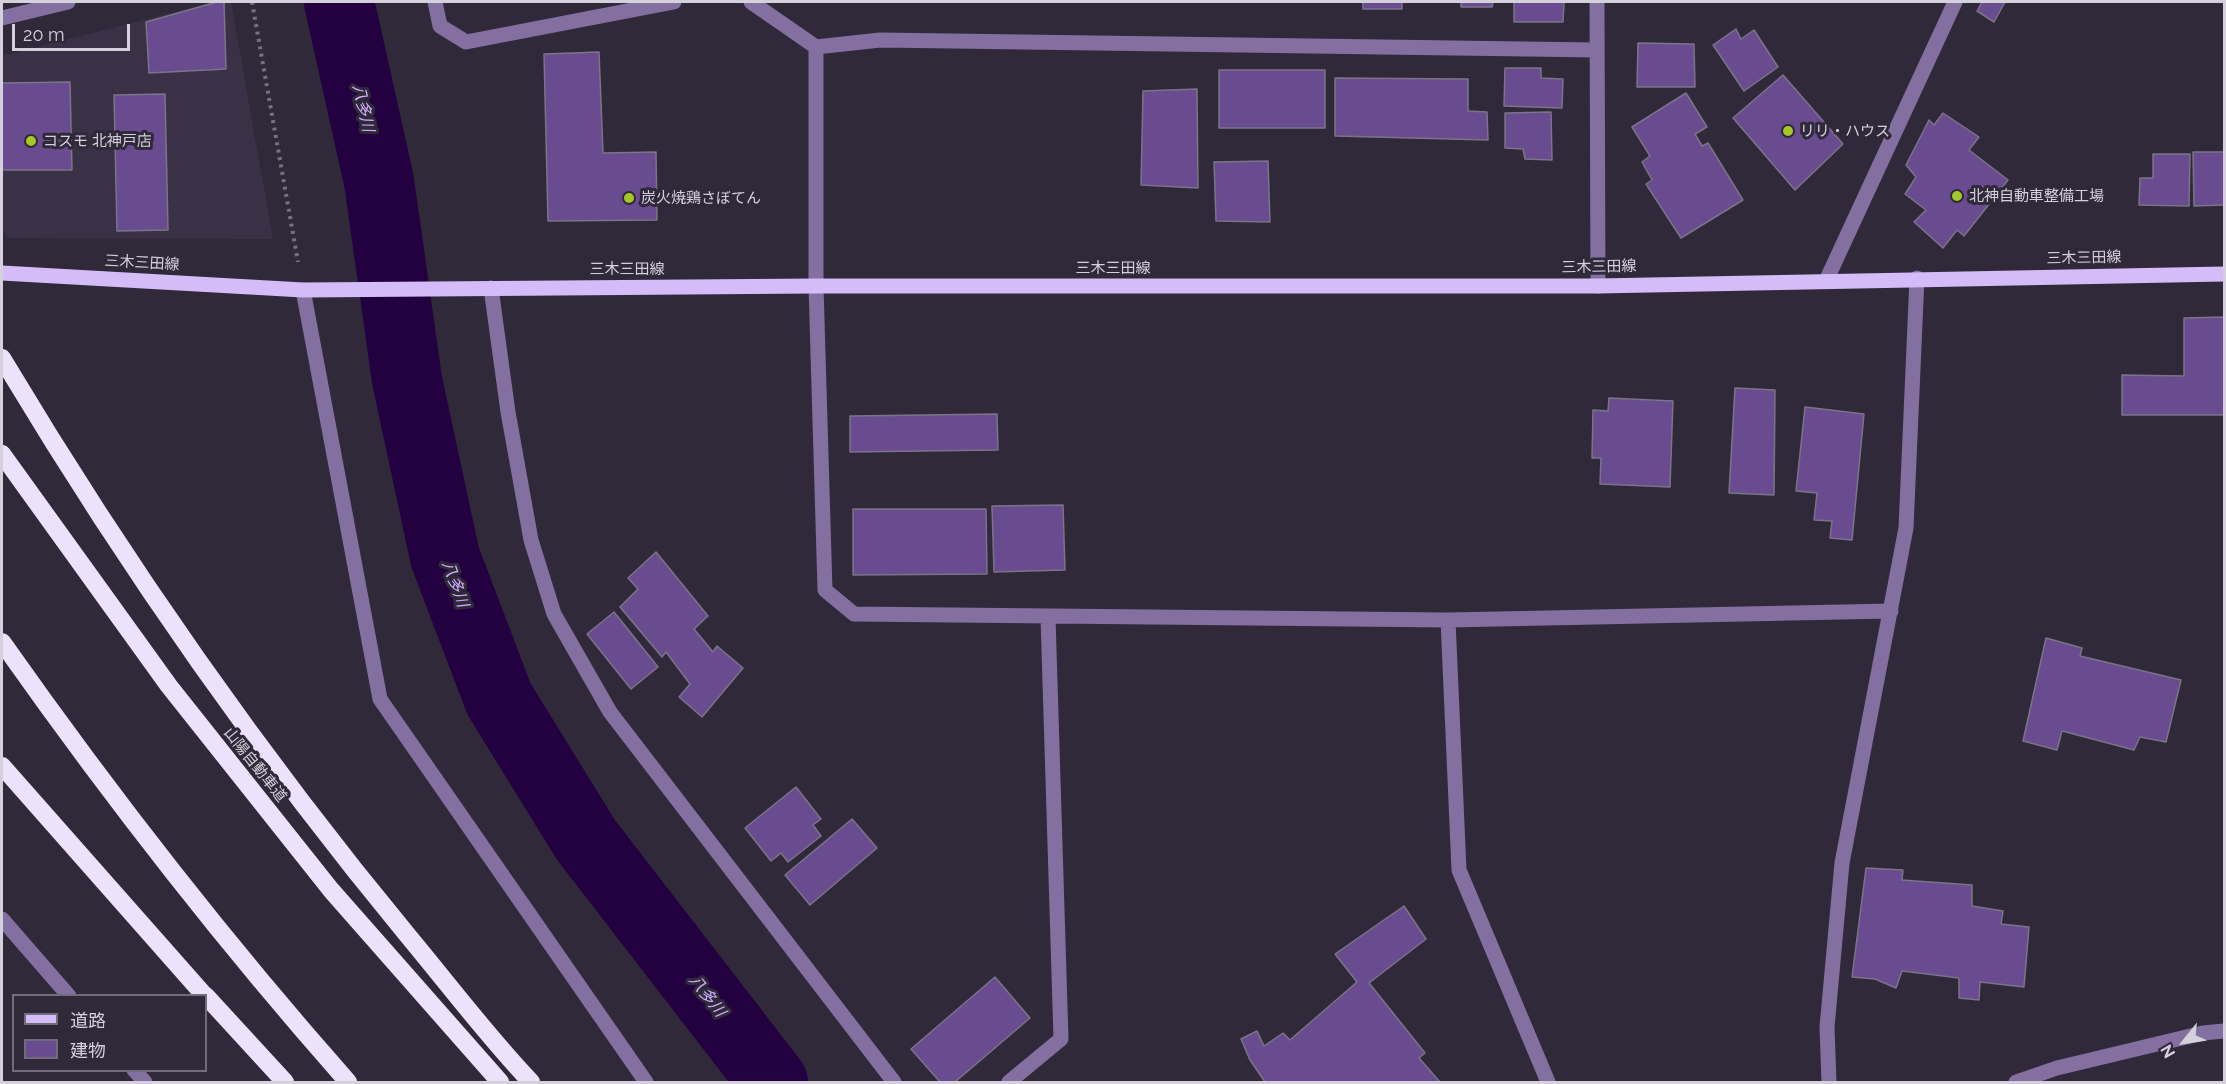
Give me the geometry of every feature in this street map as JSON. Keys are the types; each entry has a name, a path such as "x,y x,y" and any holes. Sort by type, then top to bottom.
{"highway":[{"path":"2,358 80,488 195,658 352,868 531,1083"},
{"name":"山陽自動車道","path":"2,454 184,705 331,890 500,1083"},
{"path":"2,642 51,713 190,892 348,1083"},
{"path":"2,766 203,994"},
{"path":"207,998 285,1083"}],"main road":[{"name":"三木三田線","path":"2,273 303,290 816,286 1598,286 1917,278 2224,274"}],"street":[{"path":"2,18 68,2"},
{"path":"435,2 440,26 466,42 674,2"},
{"path":"751,2 816,47 880,40 1597,50"},
{"path":"1597,2 1598,286"},
{"path":"1826,281 1955,2"},
{"path":"816,47 816,286 825,590 854,614 1448,620 1891,610"},
{"path":"1829,1083 1827,1027 1842,863 1906,528 1917,278"},
{"path":"491,288 507,412 531,540 554,614 610,712 894,1083"},
{"path":"303,290 380,699 646,1083"},
{"path":"1009,1083 1060,1039 1048,617"},
{"path":"1448,620 1458,870 1548,1083"},
{"path":"2,919 67,994"},
{"path":"2016,1083 2057,1068 2203,1033 2224,1031"}],"path":[{"path":"252,2 303,290"}],"shaded area":[{"path":"214,2 231,2 273,239 8,238 2,230 2,56"}],"building":[{"path":"224,2 226,69 149,73 146,22"},
{"path":"1363,2 1402,2 1402,9 1363,9"},
{"path":"1461,2 1493,2 1492,7 1461,7"},
{"path":"1514,2 1564,2 1563,22 1514,22"},
{"path":"1982,2 2005,2 1994,22 1977,11"},
{"path":"1736,29 1741,39 1754,30 1778,67 1744,91 1713,45"},
{"path":"1638,43 1694,44 1695,87 1637,87"},
{"path":"599,52 603,153 656,152 657,220 548,221 544,54"},
{"path":"1505,68 1541,68 1541,78 1563,79 1562,108 1504,106"},
{"path":"1219,70 1325,70 1325,128 1219,128"},
{"name":"リリ・ハウス","path":"1783,75 1843,144 1795,190 1733,118"},
{"path":"1335,78 1468,79 1468,111 1487,112 1488,140 1335,136"},
{"path":"70,82 72,170 2,170 2,83"},
{"path":"1197,89 1198,188 1141,185 1143,91"},
{"path":"1686,93 1707,127 1695,134 1702,146 1708,143 1743,200 1681,238 1646,184 1652,180 1642,162 1650,156 1632,127"},
{"path":"165,94 168,230 117,231 114,95"},
{"path":"1551,112 1552,160 1525,159 1523,149 1505,148 1505,113"},
{"path":"1943,113 1979,137 1969,150 2008,180 1964,236 1957,230 1943,248 1914,222 1926,210 1905,194 1916,177 1906,165 1929,120 1934,125"},
{"path":"2193,152 2224,152 2224,205 2194,206"},
{"path":"2153,154 2190,154 2189,206 2139,205 2140,178 2153,178"},
{"path":"1268,161 1270,222 1216,221 1214,162"},
{"path":"2224,317 2224,415 2122,415 2122,375 2184,376 2184,318"},
{"path":"1735,388 1775,390 1774,495 1729,493"},
{"path":"1609,398 1673,401 1670,487 1600,484 1601,458 1592,458 1593,410 1608,411"},
{"path":"1805,407 1864,414 1852,540 1830,538 1832,521 1814,520 1817,493 1796,491"},
{"path":"997,414 998,450 850,452 850,416"},
{"path":"1063,505 1065,570 994,572 992,506"},
{"path":"853,509 986,509 987,574 853,575"},
{"path":"656,552 708,616 694,629 713,652 717,646 743,668 702,717 679,697 690,684 666,652 662,657 620,607 638,589 628,578"},
{"path":"614,612 658,667 631,689 587,634"},
{"path":"2046,638 2082,648 2080,656 2181,680 2166,742 2140,737 2134,750 2062,731 2057,750 2023,741"},
{"path":"796,787 821,819 813,825 821,836 788,862 781,853 771,861 745,828"},
{"path":"852,819 877,848 810,905 785,875"},
{"path":"1866,868 1903,870 1902,880 1972,885 1972,906 2003,911 2001,924 2029,927 2024,987 1980,982 1979,1000 1959,998 1959,978 1902,971 1896,988 1875,979 1852,977"},
{"path":"1404,906 1426,939 1369,983 1425,1053 1419,1058 1440,1082 1265,1082 1250,1060 1241,1039 1257,1031 1264,1046 1283,1033 1290,1040 1357,982 1335,954"},
{"path":"995,977 1030,1018 955,1082 940,1082 911,1049"}],"waterway":[{"name":"八多川","path":"339,2 379,181 407,380 445,557 499,699 586,840 773,1082"}],"place":[{"name":"リリ・ハウス","path":"1788,131"},
{"name":"コスモ 北神戸店","path":"31,141"},
{"name":"北神自動車整備工場","path":"1957,196"},
{"name":"炭火焼鶏さぼてん","path":"629,198"}]}
